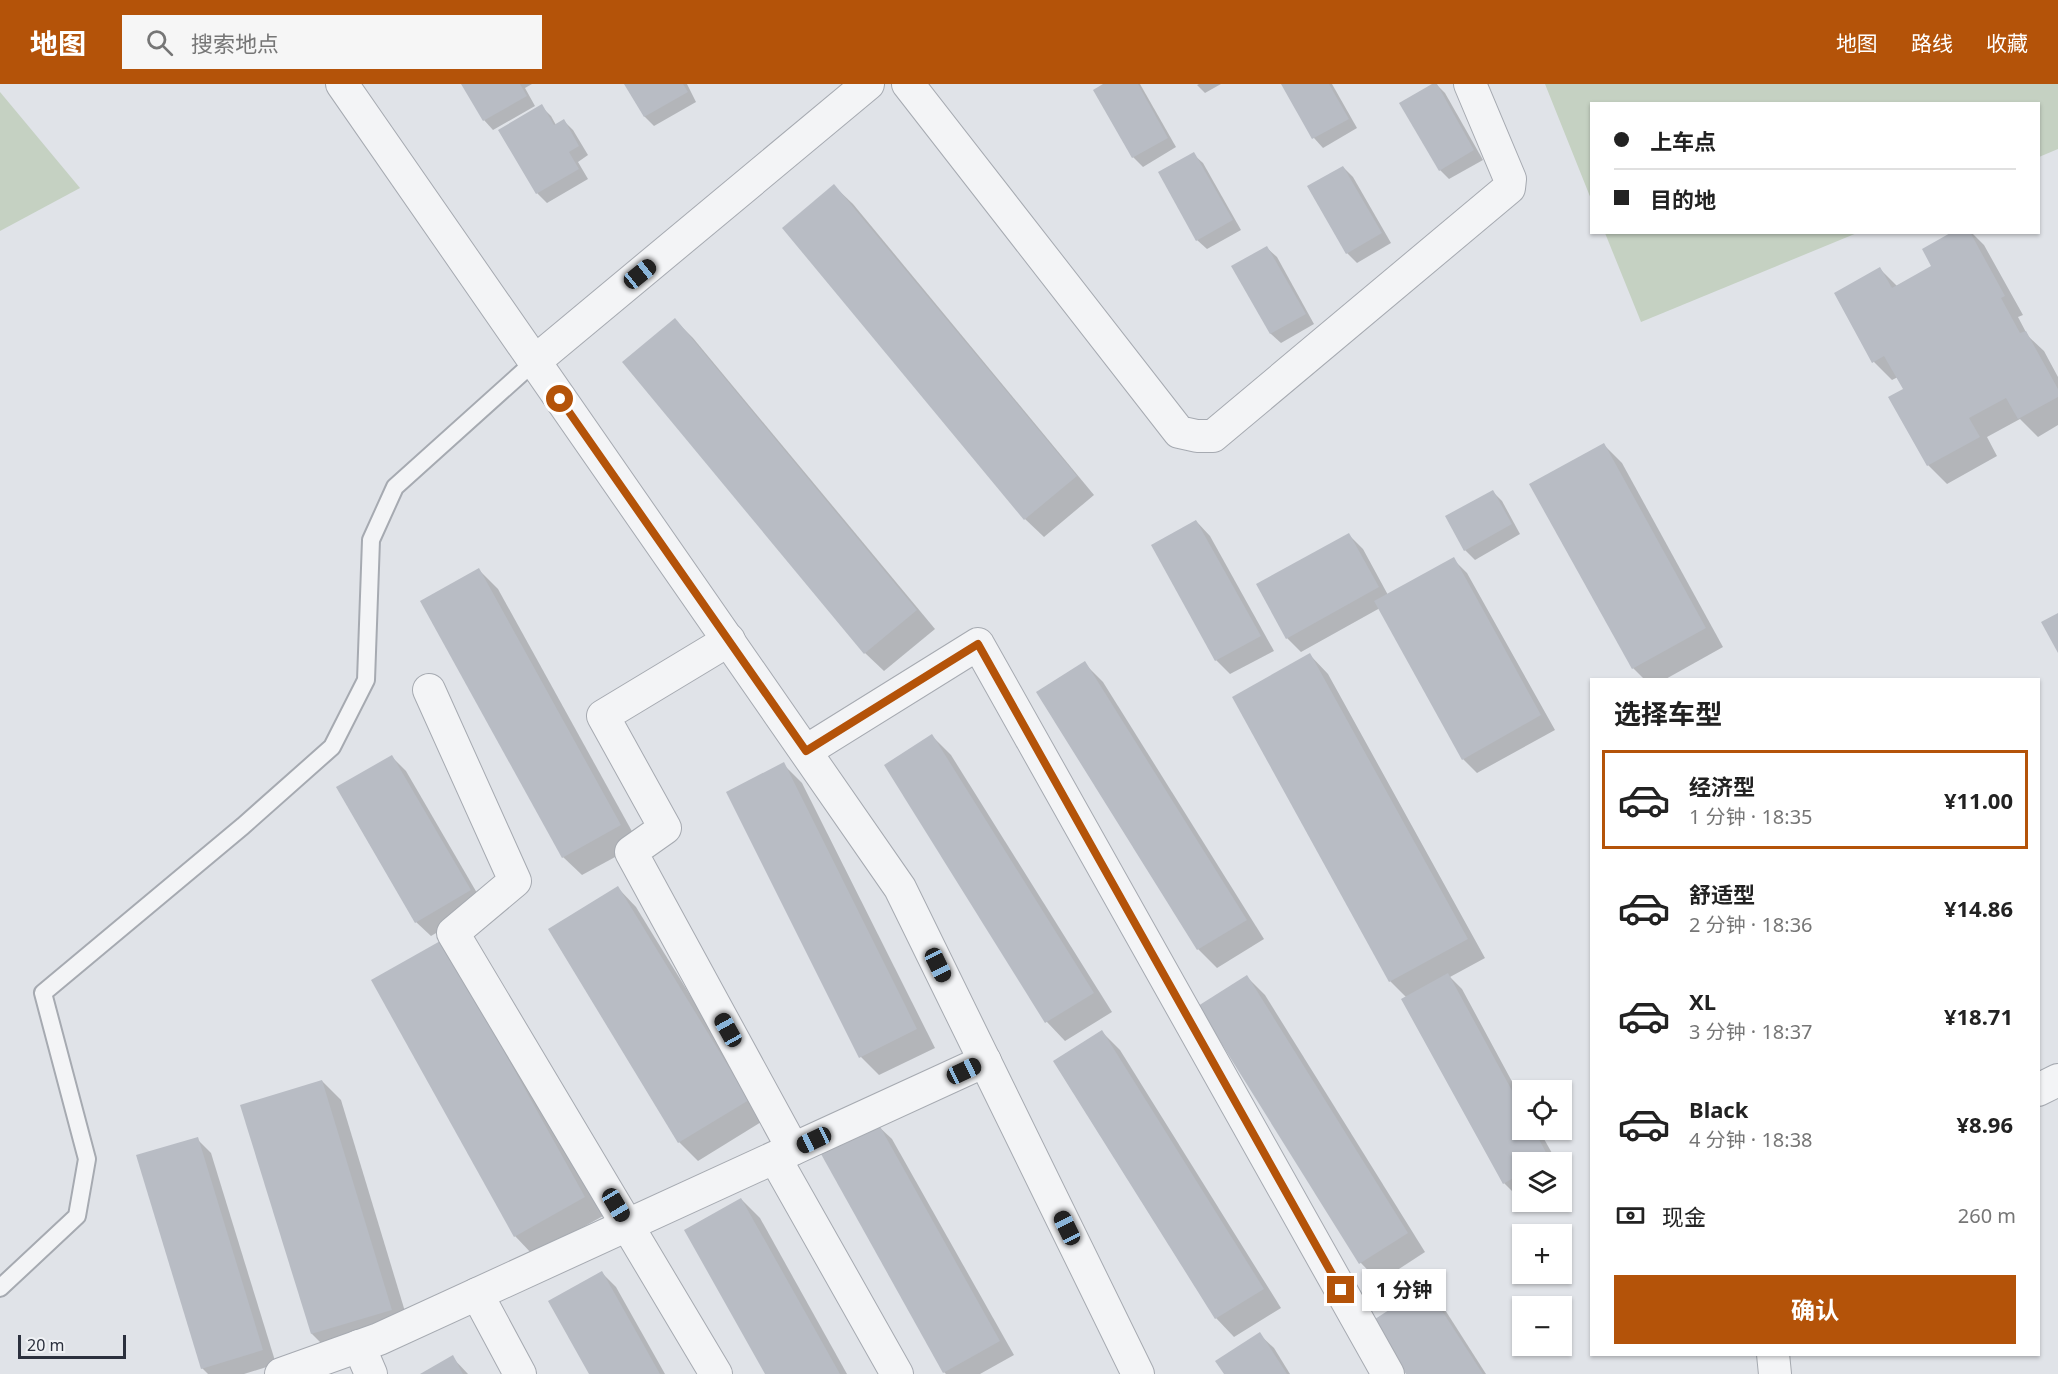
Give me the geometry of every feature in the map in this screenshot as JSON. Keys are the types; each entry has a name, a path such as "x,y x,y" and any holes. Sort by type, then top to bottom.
{"street":[{"path":"342,84 900,888 1138,1374"},
{"path":"534,362 868,84"},
{"path":"908,84 1179,432 1197,436 1213,436 1509,188 1510,179 1470,84"},
{"path":"729,640 603,716 665,828 631,852 897,1374"},
{"path":"806,751 978,644 1388,1374"},
{"path":"429,690 515,881 453,933 716,1374"},
{"path":"280,1374 379,1339 985,1061"},
{"path":"2040,1089 2058,1080"},
{"path":"477,1294 520,1374"},
{"path":"359,1346 371,1374"},
{"path":"1773,1356 1775,1374"}],"lane":[{"path":"0,1288 77,1216 87,1159 43,993 243,826 332,747 366,680 372,540 395,487 534,362"}],"green space":[{"path":"1545,84 2058,84 2058,149 2040,157 2040,102 1590,102 1590,196"},
{"path":"0,92 80,188 0,231"},
{"path":"1605,234 1855,234 1641,322"}],"building":[{"path":"461,84 520,84 527,96 483,121"},
{"path":"624,84 683,84 688,92 644,117"},
{"path":"1103,84 1138,84 1168,138 1132,158 1093,90"},
{"path":"1281,84 1329,84 1349,119 1312,139"},
{"path":"1432,84 1437,84 1474,150 1439,171 1399,103"},
{"path":"542,104 554,125 564,119 579,146 569,152 579,169 536,194 498,130"},
{"path":"1194,152 1233,220 1196,241 1158,172"},
{"path":"1343,166 1382,233 1346,254 1307,186"},
{"path":"834,184 1077,476 1024,520 782,228"},
{"path":"1948,234 1971,234 2005,296 2001,298 2020,333 2026,331 2058,389 2058,397 2018,419 2006,398 1969,418 1980,437 1927,466 1888,397 1903,389 1884,356 1872,363 1834,293 1880,267 1892,288 1931,266 1922,249"},
{"path":"1267,246 1306,314 1270,334 1231,266"},
{"path":"675,318 917,610 864,654 622,362"},
{"path":"1604,443 1706,628 1632,669 1529,484"},
{"path":"1493,490 1512,524 1464,551 1445,516"},
{"path":"1196,520 1261,636 1215,661 1151,545"},
{"path":"1349,533 1379,587 1286,639 1256,584"},
{"path":"1454,557 1541,715 1462,760 1374,601"},
{"path":"479,568 621,825 562,858 420,601"},
{"path":"2058,613 2058,653 2041,622"},
{"path":"1310,653 1468,939 1389,982 1232,697"},
{"path":"1085,661 1247,920 1197,950 1036,692"},
{"path":"932,734 1094,993 1045,1023 884,765"},
{"path":"392,755 471,890 415,923 336,787"},
{"path":"784,762 917,1029 859,1058 726,792"},
{"path":"618,886 749,1100 678,1143 548,929"},
{"path":"442,940 585,1197 514,1237 371,980"},
{"path":"1448,973 1512,1091 1512,1140 1539,1140 1546,1152 1512,1152 1512,1179 1503,1184 1401,999"},
{"path":"1247,975 1408,1233 1359,1264 1198,1006"},
{"path":"1102,1030 1264,1289 1215,1319 1053,1061"},
{"path":"322,1080 392,1310 311,1334 240,1105"},
{"path":"878,1123 1000,1341 943,1373 821,1154"},
{"path":"198,1137 263,1350 201,1369 136,1155"},
{"path":"741,1198 840,1374 765,1374 684,1230"},
{"path":"602,1271 660,1374 589,1374 548,1301"},
{"path":"1426,1286 1483,1374 1406,1374 1372,1321"},
{"path":"1260,1332 1287,1374 1224,1374 1215,1361"},
{"path":"453,1355 463,1374 420,1374"}],"route":[{"path":"560,399 806,751 978,644 1341,1290"}]}
